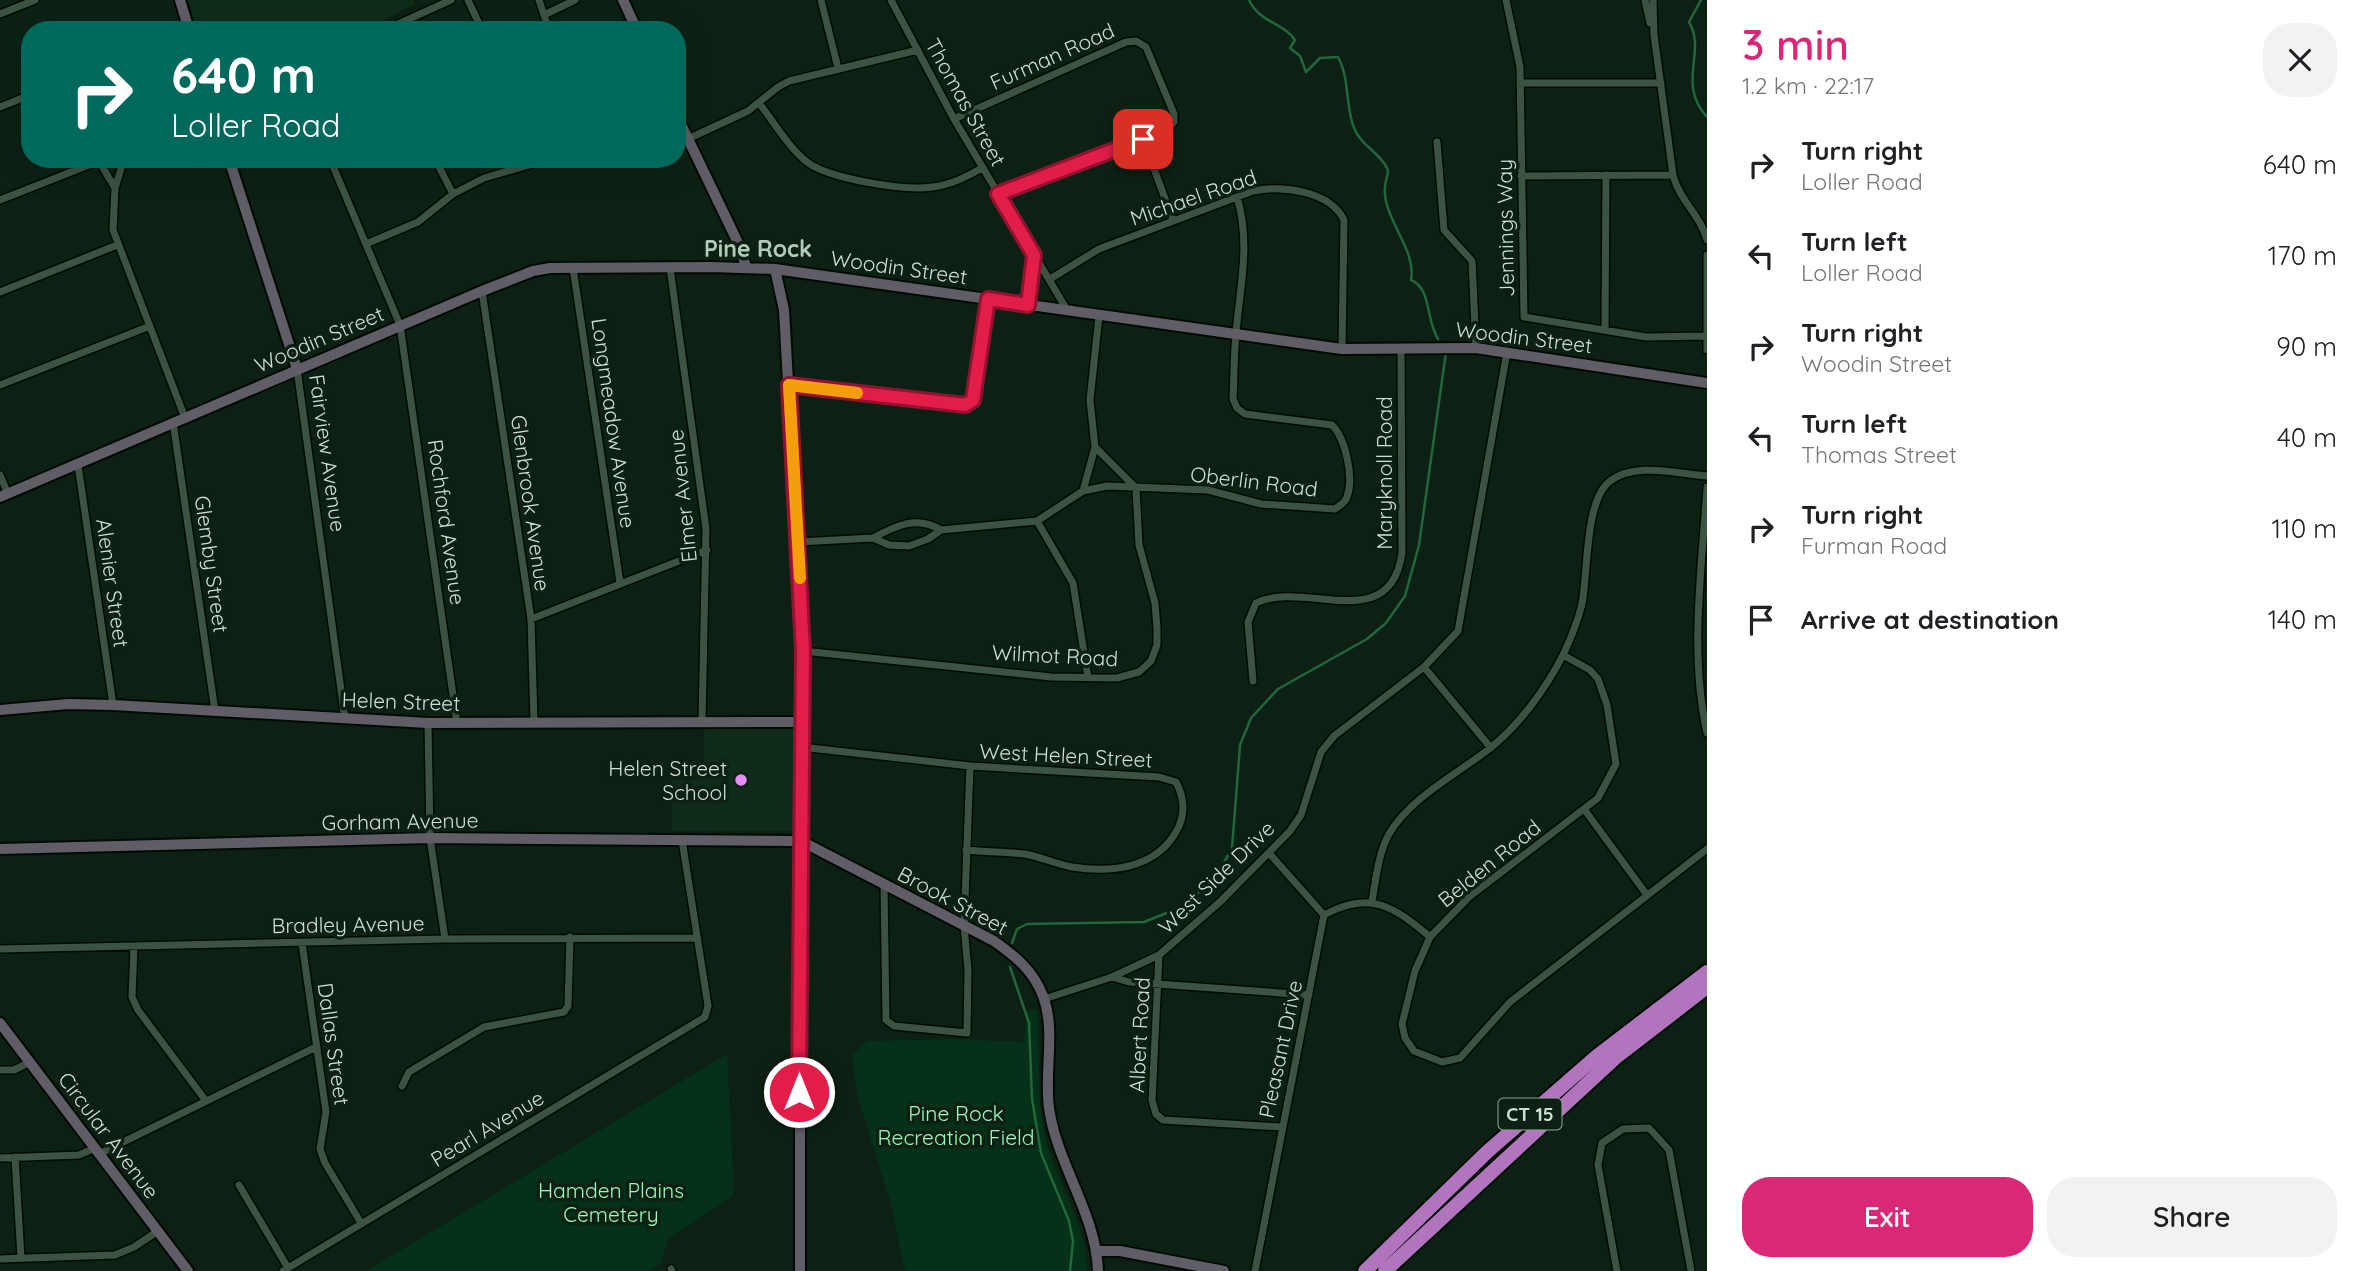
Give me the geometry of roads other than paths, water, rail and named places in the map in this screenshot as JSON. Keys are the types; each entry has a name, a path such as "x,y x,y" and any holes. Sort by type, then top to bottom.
{"highway":[{"name":"CT 15","path":"1365,1271 1507,1134 1597,1056 1707,972"},
{"name":"CT 15","path":"1385,1271 1615,1058 1707,987"}],"main road":[{"path":"180,0 186,21"},
{"path":"623,0 633,21"},
{"path":"686,133 740,247 746,267"},
{"name":"Fairview Avenue","path":"232,168 297,369"},
{"name":"Woodin Street","path":"4,496 482,291 533,271 573,268 775,269 1342,349 1476,348 1707,383"},
{"path":"775,269 784,310 803,650 800,1271"},
{"name":"Helen Street","path":"0,710 68,704 428,723 802,722"},
{"name":"Gorham Avenue","path":"0,849 430,838 801,841"},
{"name":"Brook Street","path":"801,841 964,926 1018,958 1035,978 1044,999 1049,1107 1055,1137 1097,1251 1098,1271"},
{"name":"Circular Avenue","path":"0,1023 188,1271"},
{"path":"1097,1251 1120,1251 1224,1271"}],"street":[{"path":"0,14 35,0"},
{"path":"405,21 451,0"},
{"path":"468,0 478,21"},
{"path":"539,0 548,21"},
{"path":"546,14 575,0"},
{"path":"821,0 838,68"},
{"name":"Thomas Street","path":"891,0 954,119 1067,310"},
{"name":"Jennings Way","path":"1506,0 1520,83 1524,317 1646,337 1705,336"},
{"path":"1645,0 1654,35 1673,175 1679,194 1701,225 1707,240"},
{"path":"1653,0 1654,35"},
{"name":"Furman Road","path":"954,119 1132,40 1142,43 1149,53 1174,114 1174,122 1168,129 998,194"},
{"path":"686,140 759,103 778,86 838,68 918,50"},
{"path":"1520,83 1661,83"},
{"path":"0,107 21,99"},
{"path":"759,103 793,148 807,162 825,172 850,179 929,188 959,181 982,168"},
{"path":"1143,139 1173,220"},
{"path":"1437,142 1444,230 1468,253 1474,273 1476,348"},
{"path":"0,200 81,168"},
{"path":"105,168 115,188"},
{"path":"121,168 115,188 113,213 117,245 185,418"},
{"name":"Rochford Avenue","path":"334,168 400,325 457,723"},
{"path":"440,168 453,194"},
{"path":"366,244 418,222 453,194 484,178 518,168"},
{"path":"1605,330 1606,175"},
{"path":"1521,176 1673,175"},
{"name":"Michael Road","path":"1050,279 1099,249 1264,189 1326,198 1338,208 1344,220 1342,349"},
{"name":"Oberlin Road","path":"873,538 889,545 909,546 928,540 941,530 1037,521 1083,491 1108,486 1208,490 1261,504 1335,509 1348,496 1347,446 1341,434 1332,425 1245,414 1237,408 1233,399 1236,334 1246,236 1237,197"},
{"path":"0,292 117,245"},
{"path":"1028,305 1034,255"},
{"path":"1707,255 1707,350"},
{"name":"Longmeadow Avenue","path":"573,268 620,583"},
{"name":"Elmer Avenue","path":"670,268 707,550 702,722"},
{"name":"Glenbrook Avenue","path":"482,291 531,620 534,722"},
{"path":"789,385 965,405 973,400 976,390 988,299"},
{"path":"1083,491 1095,447 1090,400 1099,316"},
{"path":"0,385 150,326"},
{"name":"Maryknoll Road","path":"1253,681 1248,622 1256,603 1279,596 1364,601 1381,593 1394,582 1400,567 1401,348"},
{"name":"West Side Drive","path":"1044,999 1112,977 1159,956 1221,901 1269,853 1301,815 1317,763 1334,736 1424,667 1458,631 1507,352"},
{"name":"Fairview Avenue","path":"297,369 345,719"},
{"name":"Glemby Street","path":"173,422 215,711"},
{"path":"1095,447 1136,488"},
{"name":"Alenier Street","path":"78,465 113,705"},
{"path":"1372,901 1382,853 1402,816 1491,748 1518,720 1563,655 1581,607 1592,522 1598,497 1607,483 1619,475 1639,470 1707,476"},
{"path":"0,475 4,496"},
{"path":"1707,487 1698,623 1700,682 1707,733"},
{"name":"Wilmot Road","path":"803,650 1051,677 1118,678 1139,672 1150,662 1157,645 1154,603 1139,545 1136,488"},
{"path":"1037,521 1073,583 1088,678"},
{"name":"Oberlin Road","path":"798,542 873,538 910,522 930,523 941,530"},
{"path":"531,620 707,550"},
{"name":"Belden Road","path":"1563,655 1590,670 1598,679 1615,745 1616,764 1598,797 1469,897 1430,937 1415,971 1402,1024 1405,1038 1414,1051 1442,1062 1460,1058 1510,1002 1707,849"},
{"path":"1424,667 1491,748"},
{"path":"428,723 430,838 445,939"},
{"name":"West Helen Street","path":"801,747 970,766 1159,777 1176,782 1184,807 1180,825 1170,843 1147,860 1124,868 1071,866 1028,855 966,850"},
{"path":"884,884 886,1020 894,1026 967,1033 968,970 964,926 970,766"},
{"path":"1584,809 1647,895"},
{"path":"682,840 698,938"},
{"path":"1269,853 1324,915 1339,906 1372,901 1389,908 1430,937"},
{"name":"Pleasant Drive","path":"1255,1271 1324,915"},
{"path":"402,1086 409,1072 484,1027 564,1012 568,1006 570,937"},
{"name":"Bradley Avenue","path":"0,948 570,937 698,938"},
{"name":"Pearl Avenue","path":"285,1269 708,1014 698,938"},
{"name":"Dallas Street","path":"302,943 326,1112 320,1149 325,1163 361,1223"},
{"path":"134,946 132,997 138,1010 206,1101"},
{"name":"Albert Road","path":"1159,956 1160,982 1152,1100 1156,1114 1163,1120 1281,1127"},
{"path":"1112,977 1129,982 1160,982 1309,995"},
{"path":"0,1158 79,1155 97,1151 316,1047"},
{"path":"0,1070 14,1070 30,1062"},
{"path":"1618,1271 1598,1165 1602,1143 1623,1129 1649,1128 1669,1150 1691,1271"},
{"path":"15,1157 21,1258"},
{"path":"239,1185 285,1269"},
{"path":"0,1259 116,1255 158,1231"}],"waterway":[{"path":"1249,0 1259,14 1285,30 1295,40 1290,48 1300,56 1306,72 1320,58 1338,57 1342,65 1354,128 1361,140 1381,159 1388,170 1385,187 1389,210 1409,257 1411,280 1422,290 1438,339"},
{"path":"1701,0 1689,22 1695,45 1692,80 1694,92 1707,117"},
{"path":"1012,943 1017,929 1027,924 1144,922 1184,906 1215,877 1232,849 1240,745 1251,718 1278,689 1367,639 1386,623 1405,596 1419,545 1446,352"},
{"path":"1010,967 1029,1023 1032,1099 1041,1153 1069,1221 1073,1241 1070,1271"}],"place":[{"name":"Helen Street School","path":"741,780"}],"district":[{"name":"Pine Rock","path":"758,248"}],"park label":[{"name":"Pine Rock Recreation Field","path":"956,1125"},
{"name":"Hamden Plains Cemetery","path":"611,1202"}]}
